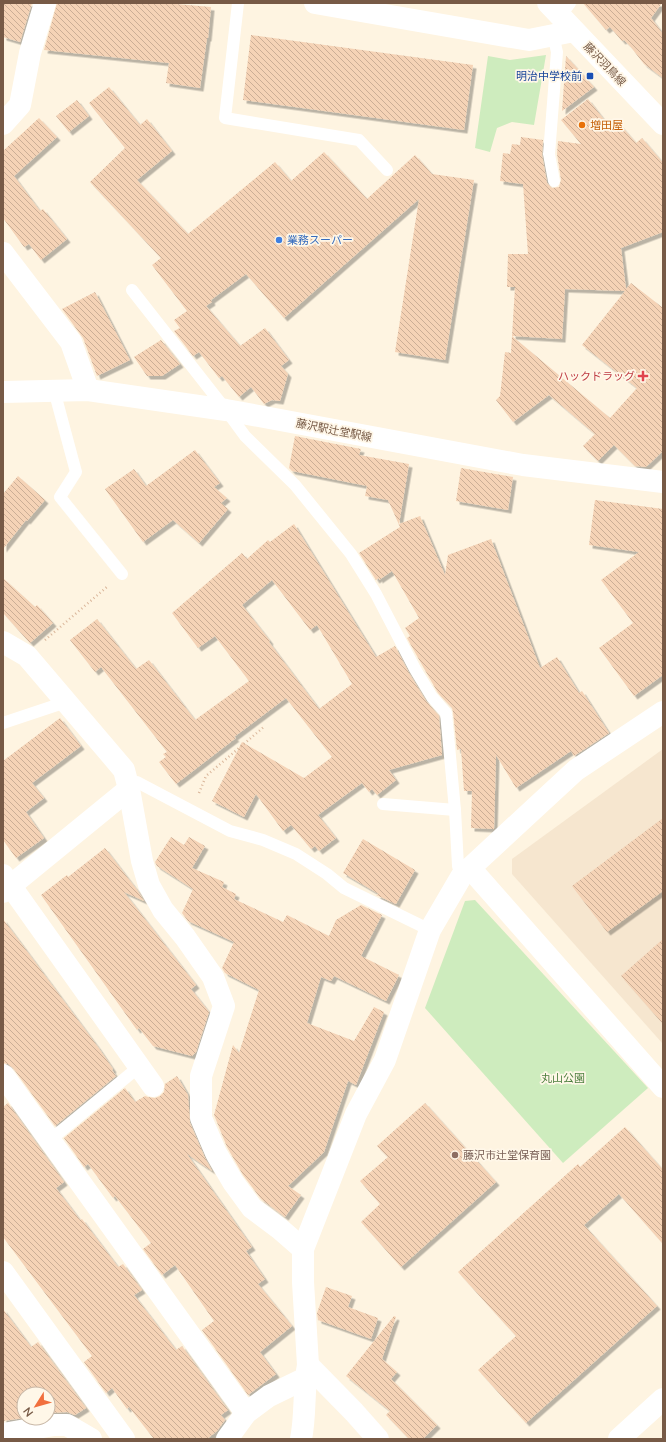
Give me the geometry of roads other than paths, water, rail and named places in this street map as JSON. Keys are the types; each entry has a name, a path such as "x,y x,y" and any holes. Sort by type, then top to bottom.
{"street":[{"path":"3,124 20,105 30,53 45,3"},
{"path":"315,3 529,40 561,18"},
{"name":"藤沢羽鳥線","path":"561,18 663,124"},
{"path":"3,253 71,342 88,390"},
{"name":"藤沢駅辻堂駅線","path":"3,392 88,390 226,410 523,465 663,482"},
{"path":"3,642 27,656 124,770 149,885 163,910 185,937 212,977 224,1006 201,1076 202,1118 216,1153 233,1182 252,1208 303,1249"},
{"path":"301,1439 304,1425 307,1372 303,1249 356,1114 385,1060 430,930 466,873 576,770 663,712"},
{"path":"129,789 6,884 140,1066 153,1086"},
{"path":"466,873 663,1087"},
{"path":"3,1075 246,1413"},
{"path":"3,1272 124,1439"},
{"path":"227,1439 246,1413 269,1396 307,1372"},
{"path":"307,1372 354,1412 378,1439"},
{"path":"619,1439 663,1399"},
{"path":"3,1434 54,1425 67,1425 91,1439"}],"lane":[{"path":"238,3 225,118 359,140 387,170"},
{"path":"554,181 549,154 561,18"},
{"path":"132,290 245,436 295,485 351,554 376,594 415,669 432,696 446,713 455,810 458,866 466,873"},
{"path":"54,390 76,472 60,497 122,574"},
{"path":"3,723 66,702"},
{"path":"129,789 137,782 230,831 263,840 296,854 327,874 344,888 430,930"},
{"path":"383,804 455,810"},
{"path":"50,1140 140,1066"}],"place":[{"name":"明治中学校前","path":"590,76"},
{"name":"増田屋","path":"582,125"},
{"name":"業務スーパー","path":"279,240"},
{"name":"ハックドラッグ","path":"643,376"},
{"name":"藤沢市辻堂保育園","path":"455,1155"}],"park label":[{"name":"丸山公園","path":"563,1078"}]}
